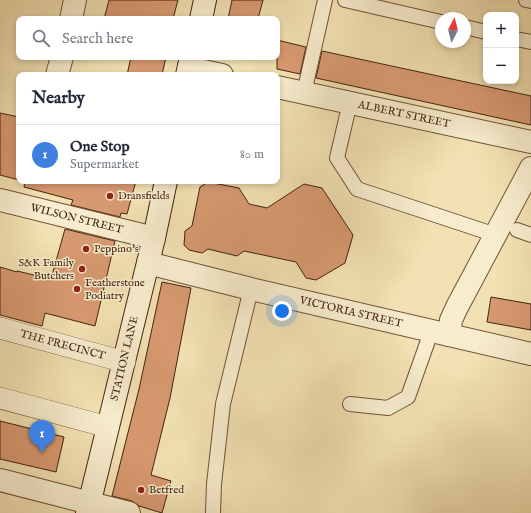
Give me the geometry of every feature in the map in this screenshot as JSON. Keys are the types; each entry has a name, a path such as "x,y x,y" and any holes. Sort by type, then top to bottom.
{"street":[{"path":"72,16 76,0"},
{"path":"201,16 205,0"},
{"path":"58,72 61,60"},
{"path":"189,67 210,72"},
{"name":"ALBERT STREET","path":"280,88 531,142"},
{"path":"440,334 451,320 456,307 531,168"},
{"name":"STATION LANE","path":"88,508 125,362 165,184"},
{"name":"WILSON STREET","path":"0,200 154,238"},
{"name":"VICTORIA STREET","path":"148,263 440,334 531,354"},
{"name":"THE PRECINCT","path":"0,328 125,362"},
{"path":"0,398 108,427"},
{"path":"0,480 88,508 128,513"}],"lane":[{"path":"304,93 325,0"},
{"path":"345,0 435,21"},
{"path":"526,0 531,1"},
{"path":"471,28 483,31"},
{"path":"519,40 531,42"},
{"path":"350,102 337,158 357,188 496,235"},
{"path":"517,230 531,235"},
{"path":"213,513 214,484 223,404 251,289"},
{"path":"350,404 388,408 408,397 440,334"}],"building":[{"path":"109,0 178,0 174,16 105,16"},
{"path":"232,0 263,0 259,16 229,16"},
{"path":"280,41 306,47 300,74 277,69 277,60 280,60"},
{"path":"322,51 531,96 531,125 316,78"},
{"path":"130,60 165,60 163,72 128,72"},
{"path":"0,113 16,116 16,179 0,175"},
{"path":"24,184 135,184 127,214 121,213 120,217 71,205 73,200 24,187"},
{"path":"205,184 218,184 239,188 249,204 267,208 304,184 322,188 353,235 345,263 316,280 306,278 296,262 244,251 237,256 208,249 202,253 189,250 184,245 185,231 192,226 200,187"},
{"path":"65,229 115,241 95,326 45,313 42,326 0,315 0,267 51,279"},
{"path":"162,282 191,288 170,398 151,475 171,481 162,513 139,506 132,501 112,496 139,389"},
{"path":"491,297 531,304 531,330 487,322"},
{"path":"0,421 64,437 56,472 0,459"}],"place":[{"name":"Dransfields","path":"110,196"},
{"name":"Peppino's","path":"86,249"},
{"name":"S&K Family Butchers","path":"82,269"},
{"name":"Featherstone Podiatry","path":"77,289"},
{"name":"One Stop","path":"42,453"},
{"name":"Betfred","path":"141,490"}]}
